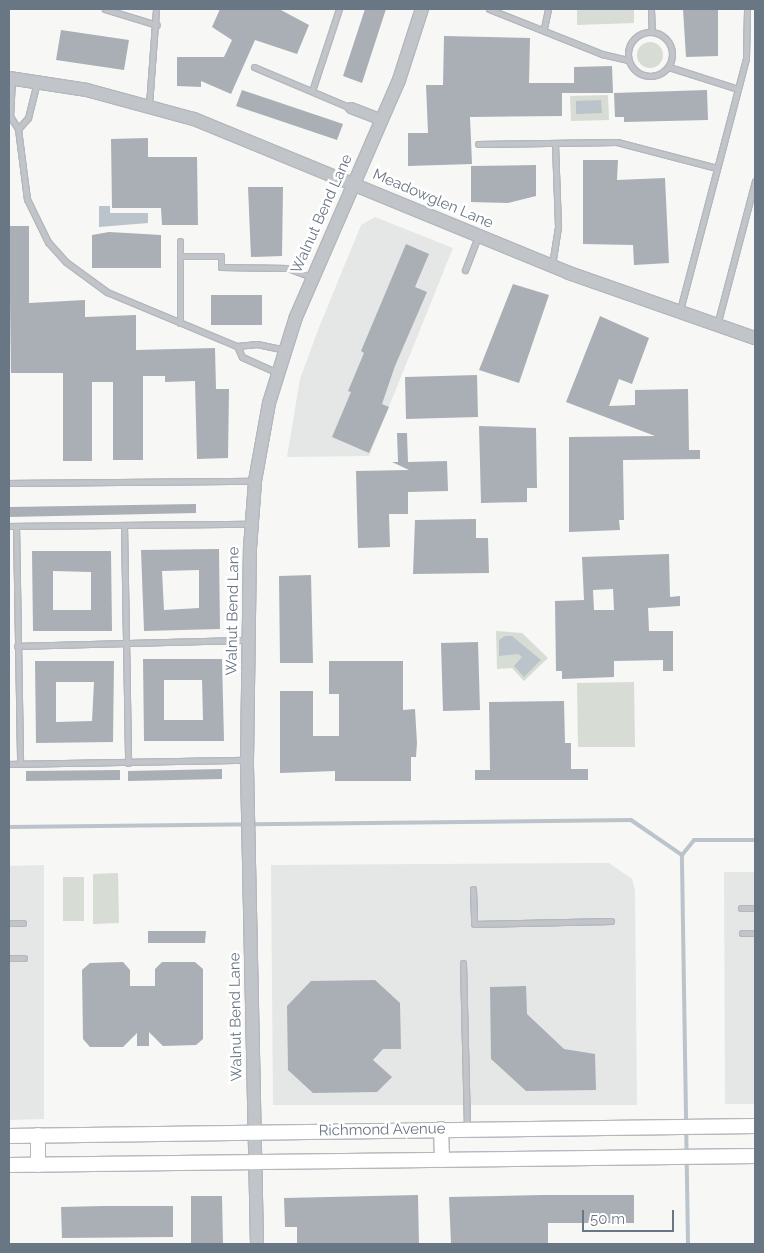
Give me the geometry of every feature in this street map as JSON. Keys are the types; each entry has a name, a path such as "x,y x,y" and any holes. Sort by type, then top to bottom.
{"main road":[{"name":"Richmond Avenue","path":"9,1136 755,1126"},
{"path":"441,1129 442,1160"},
{"path":"38,1135 38,1165"},
{"name":"Richmond Avenue","path":"9,1165 755,1156"}],"street":[{"name":"Walnut Bend Lane","path":"257,1244 247,760 252,524 255,481 278,374 286,350 312,277 382,120 422,9"},
{"name":"Meadowglen Lane","path":"11,78 149,105 353,183 552,266 680,313 755,338"},
{"path":"351,108 382,120"}],"lane":[{"path":"105,9 157,25"},
{"path":"149,105 157,25 156,9"},
{"path":"312,91 339,9"},
{"path":"489,9 544,28 602,54 628,60 636,71 649,77 669,67 738,89"},
{"path":"544,28 548,9"},
{"path":"652,9 652,32"},
{"path":"680,313 747,51 747,9"},
{"path":"628,60 633,40 652,32"},
{"path":"652,32 670,45 669,67"},
{"path":"254,67 351,108"},
{"path":"11,78 10,109 18,129 23,184 48,242 107,292 237,346 257,344 286,350"},
{"path":"18,129 28,118 37,82"},
{"path":"478,144 617,142 717,168"},
{"path":"552,266 558,226 555,143"},
{"path":"717,326 755,181"},
{"path":"464,270 478,235"},
{"path":"180,241 180,323"},
{"path":"180,256 221,256 221,267 286,268 312,277"},
{"path":"237,346 242,357 278,374"},
{"path":"9,483 255,481"},
{"path":"9,526 252,524"},
{"path":"124,525 128,763"},
{"path":"16,526 20,764"},
{"path":"17,646 249,640"},
{"path":"9,764 247,760"},
{"path":"473,889 474,924 611,921"},
{"path":"741,908 755,908"},
{"path":"9,923 23,923"},
{"path":"742,933 755,933"},
{"path":"9,958 24,958"},
{"path":"463,963 467,1129"}],"shaded area":[{"path":"577,9 634,9 634,23 577,25"},
{"path":"650,42 659,46 663,55 659,64 650,68 641,64 637,55 641,46"},
{"path":"608,95 609,120 571,121 570,96"},
{"path":"601,100 602,113 576,114 576,101"},
{"path":"99,206 110,206 110,213 148,213 148,223 99,227"},
{"path":"375,217 453,248 369,456 287,457 300,379 361,225"},
{"path":"496,631 522,633 548,658 524,681 512,668 497,669"},
{"path":"505,636 512,636 541,660 524,677 514,666 522,657 518,654 499,656 499,640"},
{"path":"634,682 635,747 578,747 577,683"},
{"path":"609,863 632,879 635,890 637,1105 273,1105 271,865"},
{"path":"44,865 44,1119 9,1120 9,866"},
{"path":"724,872 755,872 755,1104 725,1104"},
{"path":"118,873 119,923 93,924 93,874"},
{"path":"63,877 84,877 84,921 63,921"}],"building":[{"path":"220,9 279,9 309,25 297,54 255,40 231,94 201,81 201,87 177,86 177,57 224,57 232,40 212,27"},
{"path":"365,9 386,9 362,83 343,76"},
{"path":"683,9 718,9 718,56 686,57"},
{"path":"61,30 129,40 124,70 56,60"},
{"path":"444,36 530,38 529,83 574,83 574,67 612,66 613,93 562,93 562,116 470,117 472,164 408,166 408,133 428,133 426,85 443,85"},
{"path":"242,90 343,124 337,140 236,106"},
{"path":"707,90 708,120 624,122 624,117 615,117 614,93"},
{"path":"148,138 148,157 197,157 198,225 162,225 161,208 112,208 111,139"},
{"path":"583,160 618,160 617,180 665,178 669,263 634,265 633,245 583,244"},
{"path":"536,165 536,196 508,203 471,202 471,166"},
{"path":"248,187 283,187 282,256 251,257"},
{"path":"9,226 29,226 29,303 85,300 85,317 136,315 136,350 215,348 216,389 229,389 228,458 197,459 195,381 165,382 165,376 143,376 143,460 113,460 113,382 92,382 92,461 63,461 63,373 11,373"},
{"path":"109,232 161,235 161,268 92,268 92,235"},
{"path":"406,244 429,254 415,287 427,292 395,366 382,404 389,407 369,453 332,437 351,392 348,391 364,353 361,351"},
{"path":"513,284 549,295 519,383 479,370"},
{"path":"211,295 262,295 262,325 211,325"},
{"path":"600,316 649,338 632,384 619,379 609,406 635,405 635,390 688,389 689,450 700,450 700,459 623,460 624,520 619,520 620,530 569,532 569,437 655,436 566,402"},
{"path":"477,375 478,417 406,419 405,377"},
{"path":"479,426 536,428 537,488 527,488 527,502 481,503"},
{"path":"397,433 407,433 408,462 447,461 448,491 408,492 408,514 389,514 390,547 358,548 356,471 409,470 392,462 398,462"},
{"path":"196,504 196,513 9,517 9,507"},
{"path":"476,519 476,538 488,538 489,573 413,574 415,520"},
{"path":"219,549 220,629 144,631 141,550","holes":["199,570 199,608 164,610 162,571"]},
{"path":"32,551 111,551 112,631 33,631","holes":["53,571 91,572 91,610 53,610"]},
{"path":"669,554 670,597 680,596 680,606 648,608 649,631 673,631 673,671 663,671 663,660 614,661 614,677 562,679 562,671 556,671 555,601 584,600 582,557","holes":["613,589 614,610 594,610 593,590"]},
{"path":"311,575 313,663 280,663 279,576"},
{"path":"478,642 480,710 443,711 441,643"},
{"path":"143,659 222,659 224,741 144,741","holes":["164,680 202,680 203,720 164,720"]},
{"path":"35,661 114,661 113,742 36,743","holes":["56,682 94,682 92,721 56,722"]},
{"path":"329,661 403,661 403,710 415,709 417,743 416,757 411,757 411,781 335,781 335,771 280,773 280,691 313,691 313,736 339,736 339,694 329,694"},
{"path":"564,701 565,743 571,743 571,769 588,769 588,780 475,780 475,770 490,770 489,702"},
{"path":"222,769 222,779 128,781 128,771"},
{"path":"120,770 120,780 26,781 26,771"},
{"path":"148,931 206,931 205,943 148,943"},
{"path":"123,962 130,970 130,986 155,986 155,969 162,962 195,962 203,969 203,1039 196,1045 163,1046 149,1032 149,1046 137,1046 137,1033 123,1047 90,1047 83,1039 82,970 90,963"},
{"path":"375,980 400,1003 401,1049 383,1049 373,1060 392,1077 377,1092 313,1093 288,1070 287,1006 311,981"},
{"path":"526,986 527,1014 564,1049 595,1054 596,1090 526,1091 491,1059 490,987"},
{"path":"418,1195 419,1244 297,1244 297,1227 285,1227 284,1198"},
{"path":"634,1195 634,1223 548,1223 548,1244 451,1244 449,1197"},
{"path":"191,1196 222,1196 223,1244 191,1244"},
{"path":"173,1206 173,1237 62,1238 61,1207"}],"waterway":[{"path":"9,827 631,820 682,855"},
{"path":"688,1244 682,855 694,840 755,840"}]}
